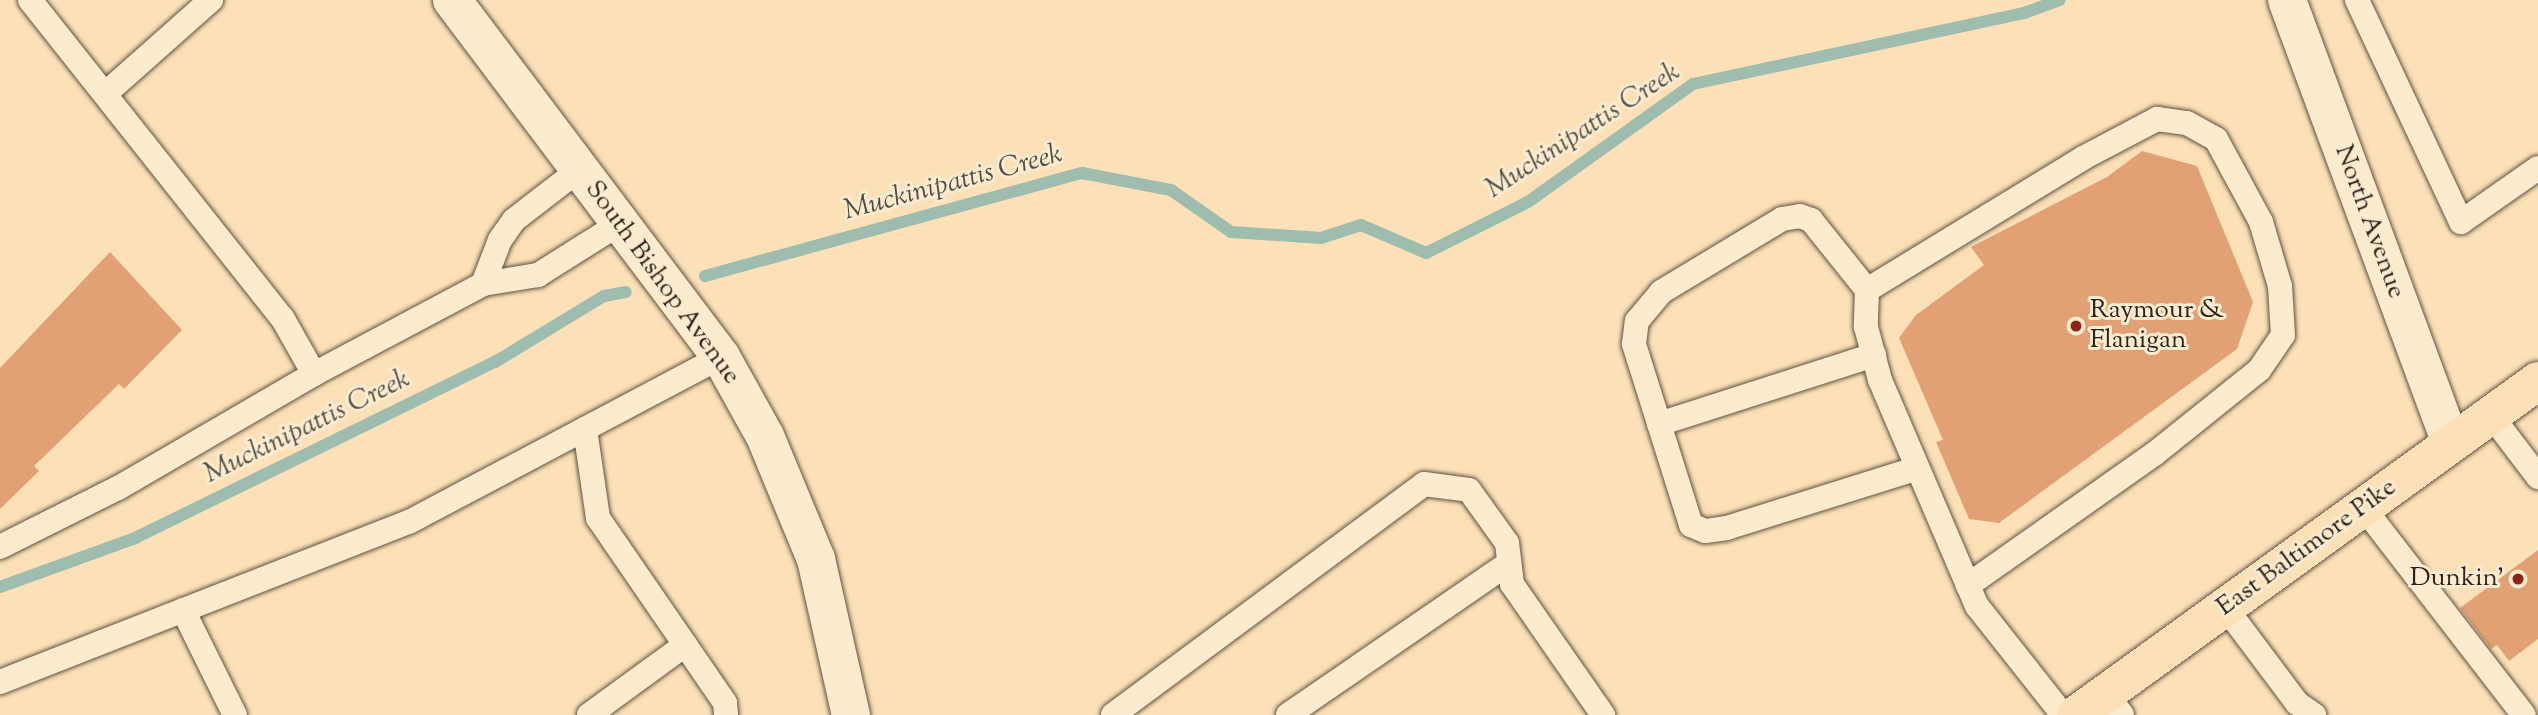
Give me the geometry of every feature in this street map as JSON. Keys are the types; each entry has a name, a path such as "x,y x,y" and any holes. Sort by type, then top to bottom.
{"main road":[{"name":"East Baltimore Pike","path":"2076,715 2114,704 2225,607 2538,381"}],"street":[{"name":"South Bishop Avenue","path":"452,0 721,357 765,436 816,559 851,715"},
{"name":"North Avenue","path":"2287,0 2451,443"}],"lane":[{"path":"30,0 283,319 314,374"},
{"path":"105,94 211,0"},
{"path":"2357,0 2461,222 2538,168"},
{"path":"1867,290 2083,158 2157,119 2188,123 2216,139 2261,222 2280,286 2283,335 2259,370 2154,454 1968,585"},
{"path":"483,284 500,240 514,220 580,169"},
{"path":"1915,469 1727,528 1705,531 1691,525 1633,344 1637,321 1661,292 1782,219 1800,216 1811,220 1867,290 1866,327 1874,355 1915,469 1977,607 2063,715"},
{"path":"0,547 118,488 314,374 483,284 538,275 619,224"},
{"path":"1659,424 1874,355"},
{"path":"0,682 409,522 721,357"},
{"path":"2491,415 2538,477"},
{"path":"585,429 598,518 725,704 726,715"},
{"path":"1112,715 1424,484 1469,490 1507,543 1512,584 1603,715"},
{"path":"2363,507 2524,715"},
{"path":"1288,715 1509,564"},
{"path":"2225,607 2297,703 2314,715"},
{"path":"183,610 235,715"},
{"path":"589,715 685,645"}],"building":[{"name":"Raymour & Flanigan","path":"2142,151 2197,166 2253,302 2237,349 1999,523 1969,519 1936,442 1943,440 1899,338 1916,315 1984,265 1971,247 2107,177"},
{"path":"110,252 182,330 124,389 119,384 34,466 39,471 0,509 0,368"},
{"name":"Dunkin'","path":"2538,550 2538,639 2509,661 2497,645 2491,649 2460,608"}],"waterway":[{"name":"Muckinipattis Creek","path":"705,276 1082,173 1171,190 1231,232 1321,238 1361,225 1426,253 1528,202 1693,84 2024,13 2060,0"},
{"name":"Muckinipattis Creek","path":"0,587 135,538 495,362 604,296 626,292"}],"place":[{"name":"Raymour & Flanigan","path":"2076,326"},
{"name":"Dunkin'","path":"2518,579"}]}
